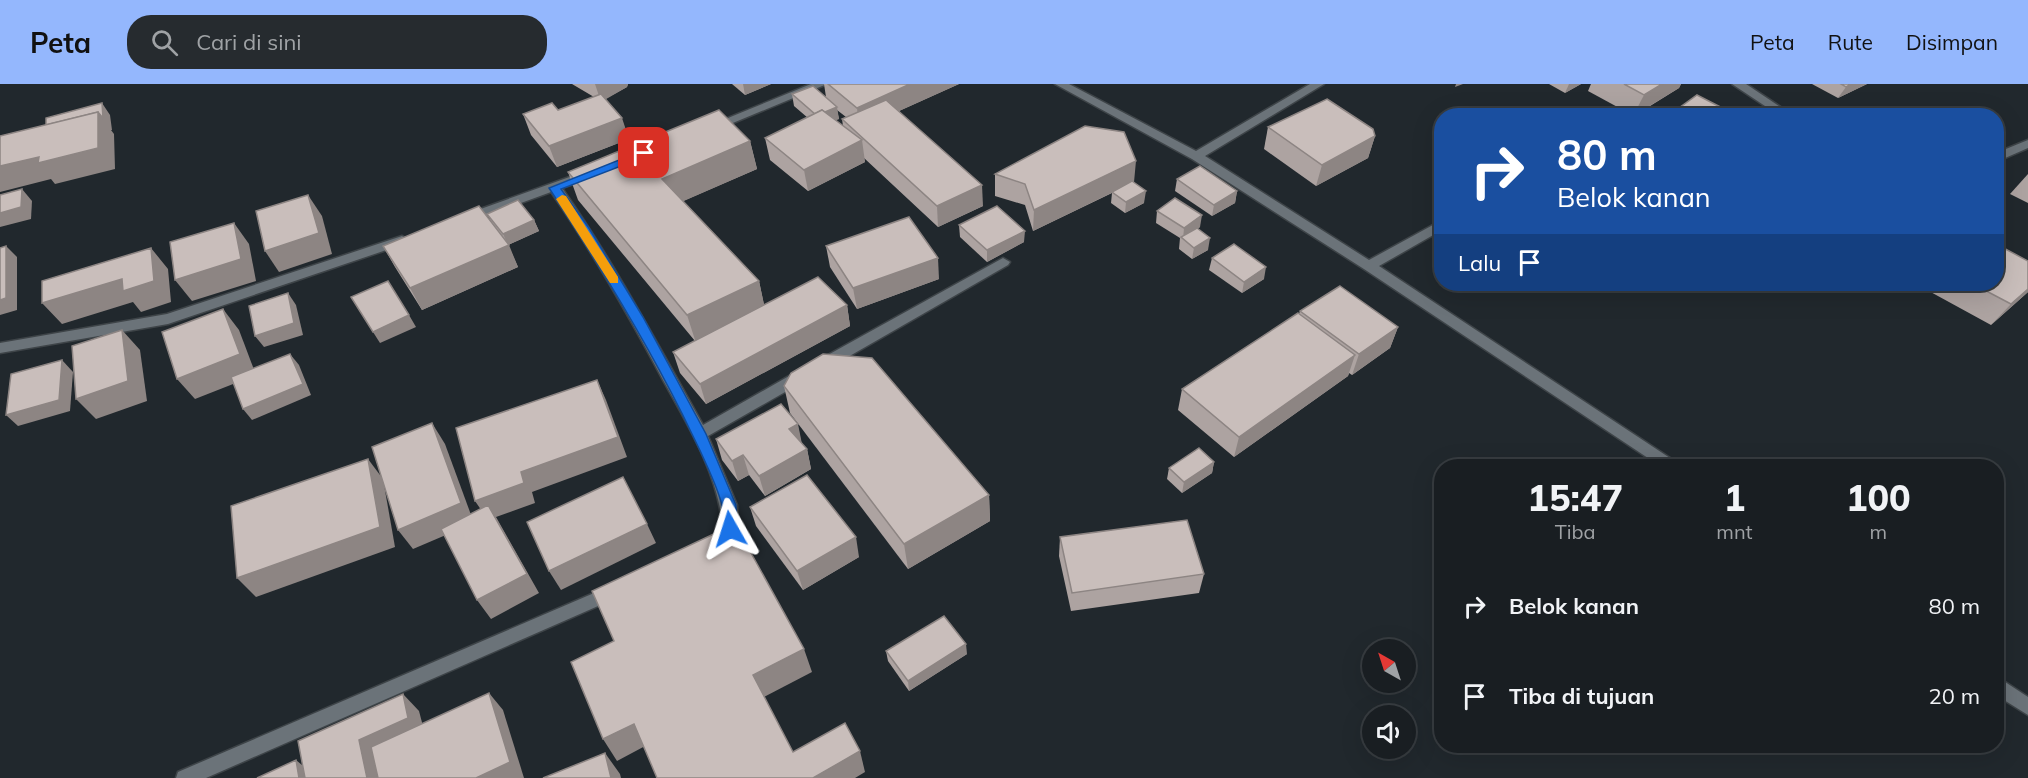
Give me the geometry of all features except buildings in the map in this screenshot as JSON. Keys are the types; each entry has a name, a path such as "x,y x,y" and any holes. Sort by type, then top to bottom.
{"street":[{"path":"699,132 821,84"},
{"path":"1061,84 1196,156 1370,266 1660,459"},
{"path":"1196,156 1318,84"},
{"path":"1738,84 1776,108"},
{"path":"2004,154 2028,144"},
{"path":"456,222 599,171"},
{"path":"555,188 585,231 638,320 699,434 729,505 730,529 712,548 702,553"},
{"path":"1370,266 1434,229"},
{"path":"0,348 168,320 411,237"},
{"path":"699,434 1003,262"},
{"path":"185,778 625,586"},
{"path":"2004,690 2028,707"}],"slow traffic":[{"path":"562,199 585,231 614,280"}],"route":[{"path":"644,153 555,188 585,231 638,320 699,434 729,505 730,529"}]}
